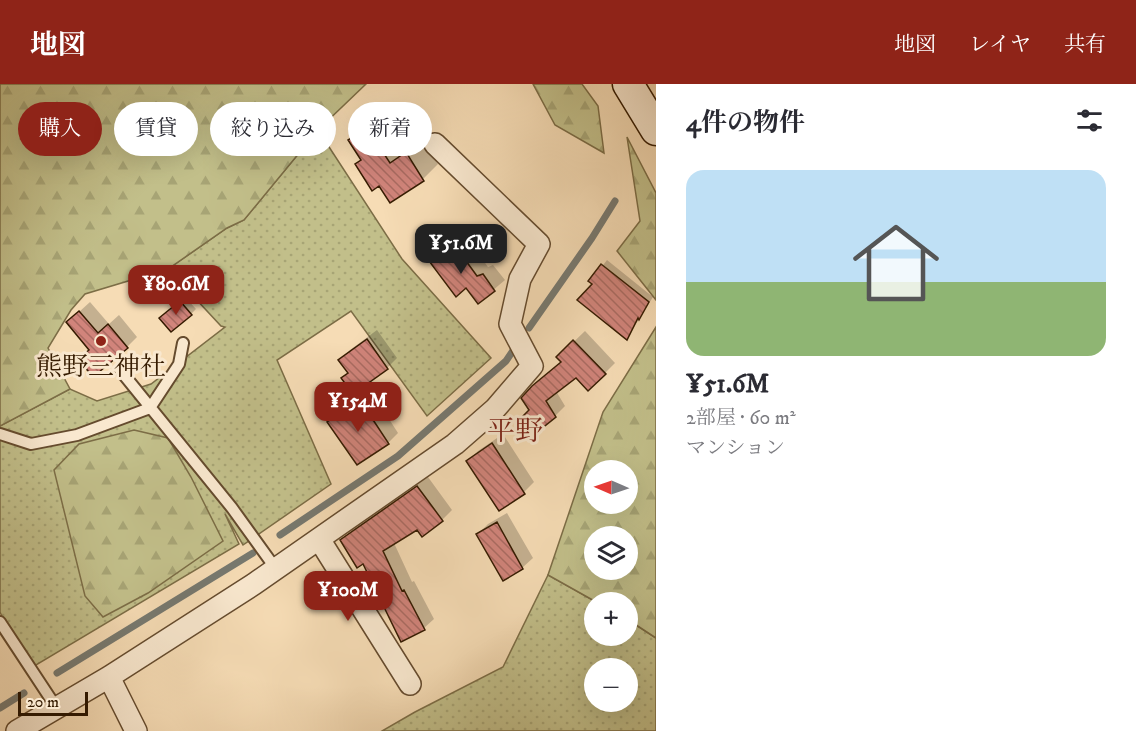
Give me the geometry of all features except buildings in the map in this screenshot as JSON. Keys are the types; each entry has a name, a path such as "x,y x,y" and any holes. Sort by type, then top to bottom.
{"main road":[{"path":"628,84 656,130"}],"street":[{"path":"17,731 56,706 109,677 276,569 456,444 495,409 532,366 510,324 520,279 539,244 435,144"},
{"path":"320,540 410,684"},
{"path":"109,677 136,731"}],"lane":[{"path":"0,434 31,444 77,435 150,408 179,364 183,343"},
{"path":"120,370 232,508 276,569"},
{"path":"0,622 56,706"}],"green space":[{"path":"0,84 366,84 336,113 336,102 210,102 210,156 297,156 244,220 227,228 168,269 85,294 71,310 48,348 70,389 0,426"},
{"path":"533,84 582,84 598,106 604,153 555,125"},
{"path":"627,137 656,193 656,300 617,251 640,221"},
{"path":"297,156 335,156 402,259 491,358 427,416 351,311 277,360 331,484 243,545 225,514 239,544 26,671 0,612 0,426 70,389 97,401 151,384 225,327 221,326 168,269 227,228 244,220"},
{"path":"656,327 656,638 638,626 638,592 584,592 584,595 548,575 584,468 584,514 638,514 638,460 587,460 603,412"},
{"path":"134,430 168,438 191,477 223,541 148,593 103,617 85,596 54,470 79,444"},
{"path":"548,575 584,595 584,646 638,646 638,626 656,638 656,731 382,731 503,667"}],"waterway":[{"path":"529,328 615,201"},
{"path":"280,535 398,456 506,361 516,346"},
{"path":"57,673 253,553"},
{"path":"0,708 24,693"}],"place":[{"name":"熊野三神社","path":"101,341"}],"district":[{"name":"平野","path":"515,430"}]}
